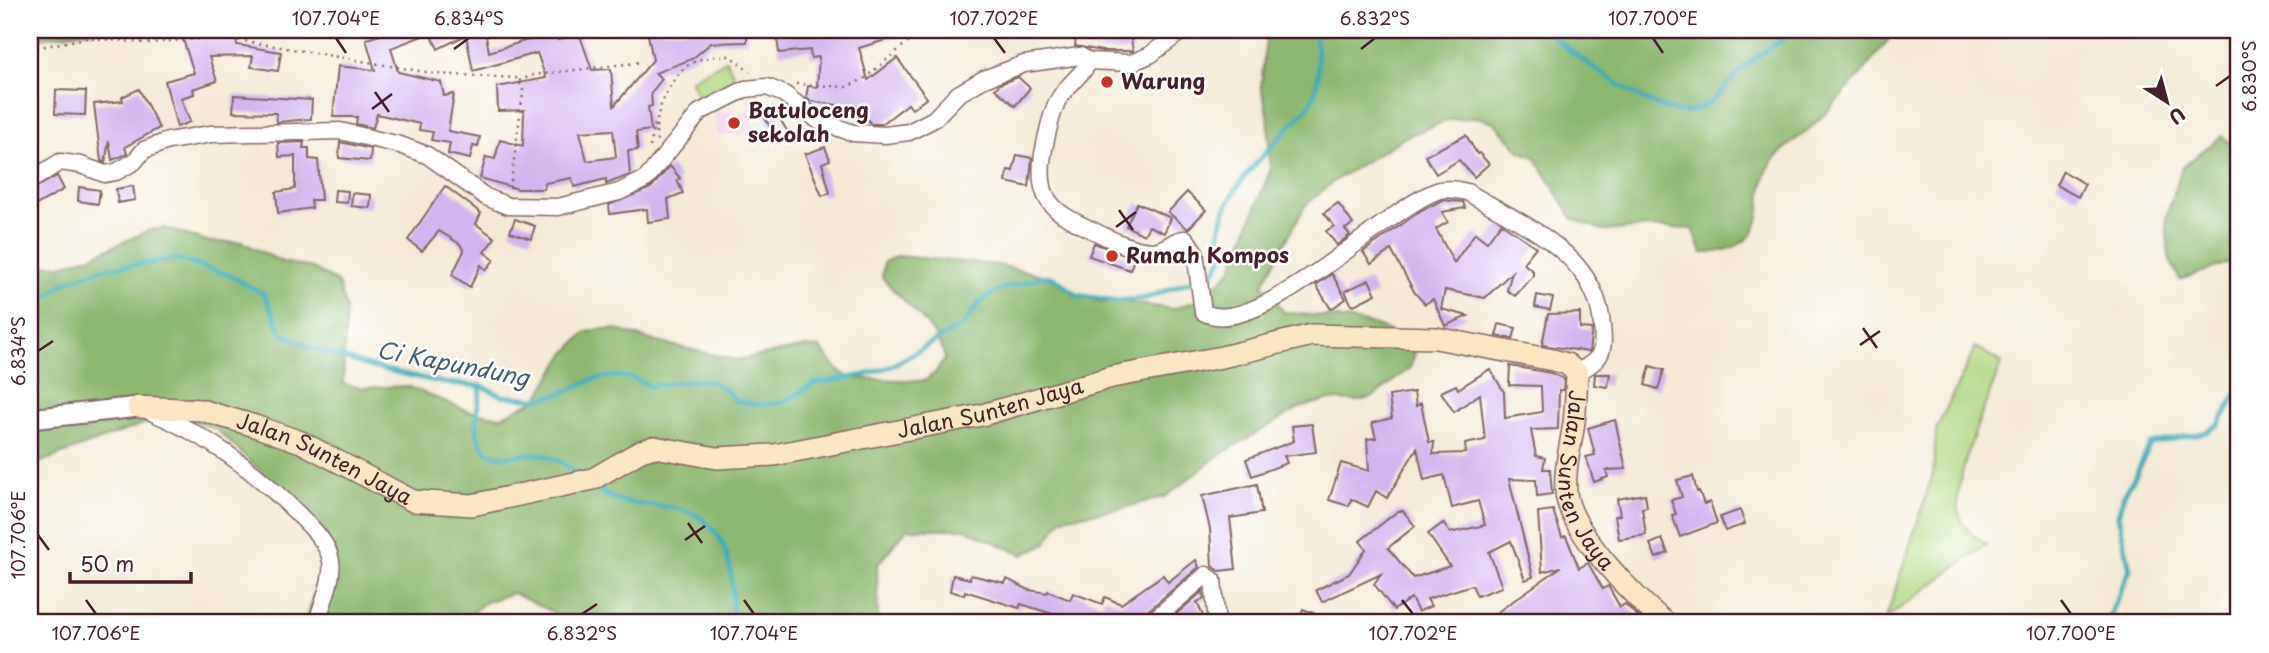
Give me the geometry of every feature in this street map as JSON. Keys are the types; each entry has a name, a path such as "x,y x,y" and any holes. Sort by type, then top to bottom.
{"main road":[{"name":"Jalan Sunten Jaya","path":"138,407 201,410 301,442 338,464 413,501 472,505 587,480 641,451 654,447 738,460 982,415 1112,377 1222,357 1312,335 1436,338 1567,363 1577,373 1574,423 1566,457 1566,495 1589,544 1652,612 1666,623"}],"street":[{"path":"30,181 60,162 105,174 116,172 134,162 144,150 168,141 211,134 340,131 400,145 427,155 486,197 508,206 558,207 622,191 646,179 664,153 700,112 745,89 767,87 784,94 819,121 853,133 885,135 909,132 934,119 958,94 984,79 1024,64 1080,56 1088,61 1131,63 1150,55 1183,30"},
{"path":"1088,61 1086,69 1064,90 1055,107 1040,176 1042,191 1049,203 1065,217 1119,244 1154,251 1181,239 1191,243 1195,252 1203,312 1209,315 1242,311 1298,286 1440,190 1467,192 1557,247 1589,278 1602,321 1604,347 1595,362 1577,373"},
{"path":"30,419 138,407 181,425 236,458 274,490 322,541 332,562 317,623"},
{"path":"1150,623 1206,575 1213,580 1217,623"}],"path":[{"path":"664,153 656,139 656,120 675,81 689,65 710,57 730,56 767,87 790,83 846,87 864,79 909,40 910,30"},
{"path":"30,49 87,38 147,43 222,37 445,75 519,81 533,75 643,62"},
{"path":"508,206 523,94 519,81"}],"shaded area":[{"name":"Batuloceng sekolah","path":"752,110 754,132 717,136 715,113"}],"green space":[{"path":"30,30 98,30 30,39"},
{"path":"1277,30 1896,30 1829,109 1771,164 1763,182 1760,213 1753,232 1742,242 1720,251 1702,253 1693,229 1646,227 1604,231 1573,219 1535,157 1521,152 1494,122 1477,117 1449,120 1405,137 1331,183 1305,206 1263,284 1284,312 1357,321 1392,332 1415,354 1410,368 1373,397 1359,401 1327,400 1299,408 1218,456 1166,496 1123,508 1062,518 1046,543 1023,555 965,529 907,529 877,565 878,623 561,623 553,612 513,593 485,602 460,623 305,623 321,573 326,533 216,429 172,413 30,466 30,265 62,265 92,256 150,230 164,228 210,242 242,242 282,262 313,268 338,283 346,310 343,384 362,388 407,386 468,411 501,417 537,399 564,355 585,333 599,329 615,329 657,342 737,360 806,347 820,348 838,370 850,378 924,381 935,373 945,359 928,325 882,277 884,262 897,256 998,265 1055,278 1077,295 1103,302 1117,301 1173,309 1202,299 1231,270 1270,171 1268,116 1261,87 1266,36"},
{"path":"726,60 739,85 702,104 690,80"},
{"path":"2222,136 2239,152 2239,259 2180,280 2169,258 2166,217 2182,167"},
{"path":"1976,347 2002,363 1965,461 1958,500 1959,513 1967,528 1987,544 1886,618 1933,474 1936,430"}],"building":[{"path":"180,30 235,30 237,45 281,52 278,71 251,67 253,56 209,57 217,81 193,89 194,94 181,98 190,122 177,127 165,81 194,73"},
{"path":"397,30 485,30 489,52 534,38 531,30 554,30 558,40 579,33 592,70 611,69 614,106 653,60 647,30 747,30 747,42 711,43 692,59 655,73 662,79 651,93 652,106 648,107 651,130 636,132 638,150 628,151 630,175 606,184 606,179 574,187 572,178 545,183 544,189 518,189 480,178 486,157 495,159 500,140 523,146 524,110 498,111 497,87 546,78 537,53 473,71 466,35 438,49 430,33 391,48 398,72 441,82 444,96 454,94 448,131 480,137 478,147 473,146 470,159 448,154 450,143 431,140 433,132 419,130 420,124 377,114 373,128 356,124 357,117 333,117 338,66 375,70 366,39","holes":["613,130 616,157 587,161 580,132"]},
{"path":"776,30 827,30 827,36 848,30 908,30 909,33 859,48 868,80 897,58 927,98 912,109 908,104 882,124 871,124 857,106 845,112 842,106 811,101 806,98 808,86 817,87 819,57 811,58 810,50 779,53"},
{"path":"1077,30 1104,30 1103,36 1130,32 1133,51 1102,51 1075,46"},
{"path":"1018,77 1030,88 1015,106 995,89 1000,84"},
{"path":"139,89 159,128 125,147 127,154 112,160 109,141 105,163 101,161 94,104 123,101 122,97"},
{"path":"56,90 86,91 85,115 55,114"},
{"path":"234,95 312,100 311,119 277,122 276,113 233,112"},
{"path":"773,107 790,136 779,143 762,113"},
{"path":"1466,135 1477,154 1489,164 1474,177 1459,160 1436,174 1425,156"},
{"path":"304,142 303,148 309,148 309,159 318,160 321,200 311,200 312,208 278,213 276,192 295,189 295,156 279,157 278,143"},
{"path":"340,142 371,149 370,161 339,158"},
{"path":"825,147 830,160 822,163 830,193 822,196 805,154"},
{"path":"1017,155 1032,158 1029,187 1006,182 1008,170 1013,171"},
{"path":"670,166 680,178 677,180 683,193 668,199 670,219 648,222 647,209 610,214 609,205 651,188"},
{"path":"2063,171 2085,184 2078,197 2056,185"},
{"path":"57,176 64,189 36,205 30,191"},
{"path":"133,186 135,200 118,203 116,189"},
{"path":"445,186 481,213 476,224 495,238 484,252 494,260 486,270 481,265 470,287 452,275 464,251 460,244 439,231 422,251 408,240"},
{"path":"79,187 100,190 98,204 78,201"},
{"path":"335,190 348,191 347,203 334,202"},
{"path":"1187,192 1206,210 1188,229 1168,212"},
{"path":"352,193 371,195 370,208 351,206"},
{"path":"1443,200 1463,202 1465,208 1442,212 1448,222 1436,229 1454,263 1475,233 1487,242 1501,223 1536,247 1523,263 1533,271 1533,276 1515,296 1507,290 1512,272 1485,298 1445,290 1441,309 1468,316 1445,326 1433,299 1425,304 1415,293 1391,250 1371,264 1363,252 1422,210"},
{"name":"Rumah Kompos","path":"1137,203 1171,218 1164,233 1149,226 1144,235 1126,226"},
{"path":"1338,203 1353,224 1345,229 1350,235 1337,245 1326,231 1334,226 1324,213"},
{"path":"515,219 535,226 531,239 510,232"},
{"name":"Rumah Kompos","path":"1094,243 1134,259 1130,270 1089,256"},
{"path":"1332,274 1346,299 1331,309 1316,285"},
{"path":"1369,280 1376,294 1352,306 1345,291"},
{"path":"1537,295 1553,298 1550,310 1535,307"},
{"path":"1580,313 1580,328 1592,329 1589,352 1542,345 1548,314"},
{"path":"1499,324 1516,328 1513,339 1496,336"},
{"path":"1510,366 1551,373 1564,379 1563,390 1559,390 1558,429 1531,430 1536,456 1545,458 1543,469 1550,469 1552,494 1537,496 1536,480 1509,479 1533,577 1525,580 1511,541 1489,552 1502,587 1477,596 1472,585 1427,599 1431,606 1418,612 1411,598 1394,610 1374,584 1381,574 1322,602 1316,590 1349,574 1366,549 1360,541 1398,511 1403,511 1415,526 1388,548 1413,578 1450,566 1428,534 1443,523 1450,533 1485,525 1478,501 1452,508 1444,475 1424,480 1417,448 1387,498 1376,491 1368,507 1351,499 1349,506 1329,500 1341,463 1369,471 1367,439 1376,438 1372,423 1392,418 1389,396 1414,392 1416,406 1421,403 1429,442 1434,442 1433,454 1466,453 1465,444 1485,440 1480,394 1454,412 1441,392 1456,385 1458,389 1490,369 1504,392 1505,418 1542,412 1541,386 1509,385"},
{"path":"1650,366 1664,370 1658,389 1645,385"},
{"path":"1595,374 1610,374 1608,387 1594,385"},
{"path":"1615,420 1626,469 1606,470 1608,477 1594,482 1586,457 1595,455 1588,428"},
{"path":"1312,424 1316,452 1284,456 1287,463 1252,476 1246,459 1294,441 1292,426"},
{"path":"1693,476 1697,492 1699,491 1704,504 1710,502 1717,523 1680,537 1672,515 1676,514 1671,500 1682,497 1677,480"},
{"path":"1257,484 1262,513 1230,518 1236,569 1219,571 1212,566 1210,529 1202,496"},
{"path":"1645,494 1647,507 1642,508 1646,535 1619,539 1615,516 1620,515 1617,499"},
{"path":"1553,510 1562,537 1566,536 1579,568 1588,563 1603,589 1608,586 1620,607 1625,604 1639,617 1628,623 1613,623 1608,615 1596,623 1582,623 1575,614 1557,623 1482,623 1561,567 1542,572 1538,512"},
{"path":"1740,510 1745,524 1725,531 1720,517"},
{"path":"1662,539 1668,553 1656,558 1650,544"},
{"path":"1196,560 1199,567 1143,615 1140,623 1081,623 1021,604 1019,608 965,591 964,595 950,591 953,575 970,579 971,575 1005,583 1007,579 1029,590 1048,591 1070,600 1073,593 1102,604 1105,597 1121,604 1163,575 1168,582"},
{"path":"1203,591 1204,599 1197,602 1206,623 1166,623"},
{"path":"1303,609 1338,623 1297,623"}],"waterway":[{"name":"Ci Kapundung","path":"30,314 33,307 66,282 101,269 176,259 227,274 264,294 281,332 311,348 372,367 444,383 481,386 503,396 537,399 563,393 594,379 616,376 633,378 650,386 698,380 713,382 727,391 735,401 764,405 783,402 816,383 865,375 892,366 963,325 980,302 996,291 1045,276 1055,278 1077,295 1117,301 1147,298 1185,283 1209,280 1222,258 1222,219 1229,202 1251,169 1306,110 1312,100 1318,74 1314,30"},
{"name":"Ci Kapundung","path":"1545,30 1592,67 1634,94 1672,111 1687,112 1711,102 1748,64 1798,30"},
{"path":"2239,237 2235,258 2239,276"},
{"path":"481,386 477,425 481,444 487,451 500,456 545,455 582,477"},
{"path":"2107,623 2130,569 2118,515 2124,494 2150,444 2207,432 2219,424 2239,390"},
{"path":"592,485 619,500 689,512 705,521 717,534 730,567 732,623"}],"place":[{"name":"Warung","path":"1107,82"},
{"name":"Batuloceng sekolah","path":"734,123"},
{"name":"Rumah Kompos","path":"1112,256"}]}
